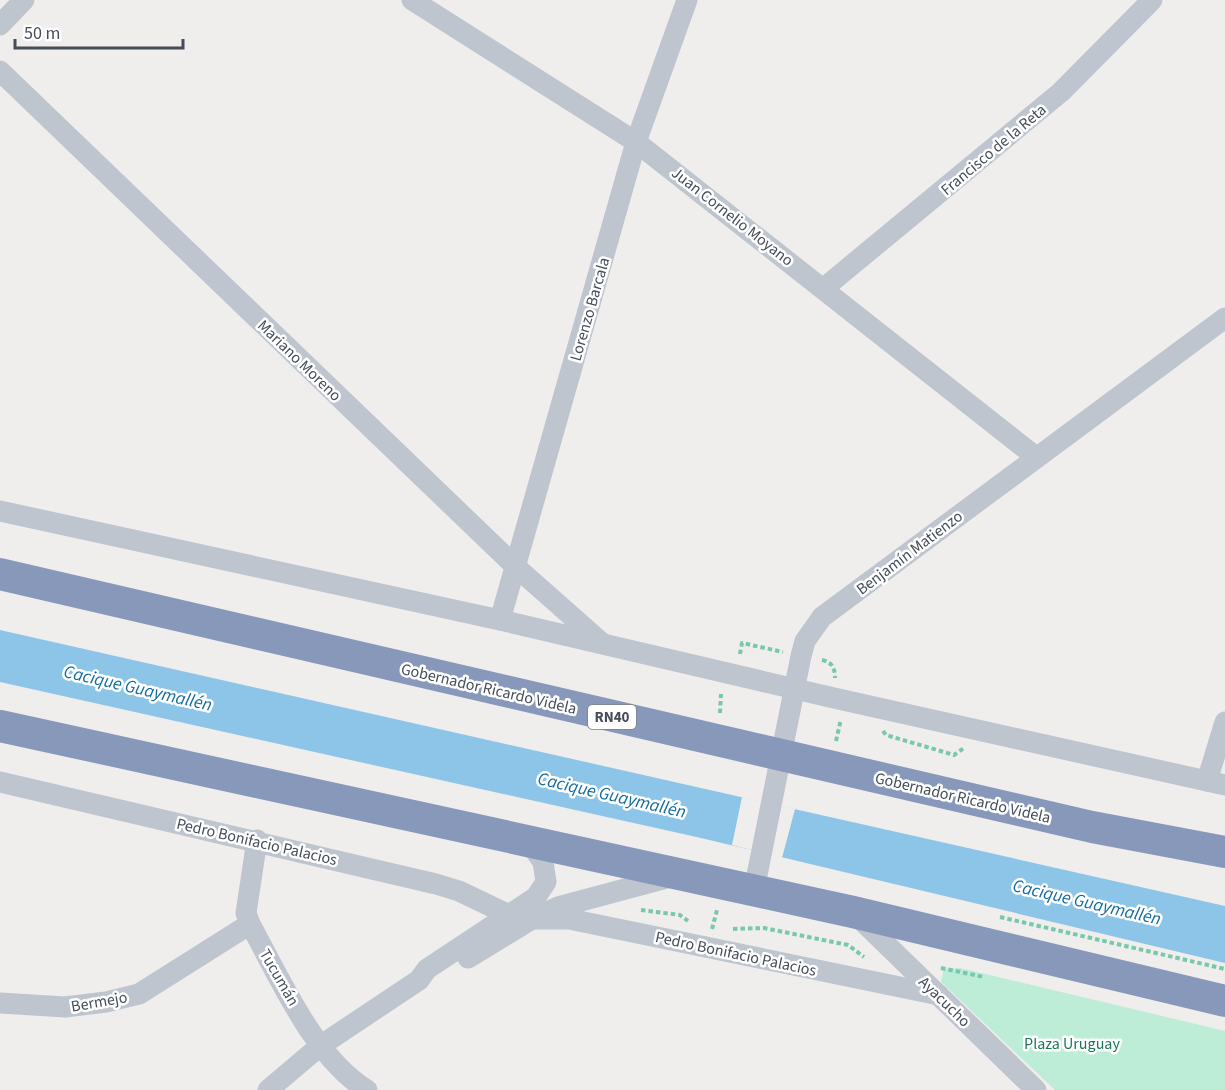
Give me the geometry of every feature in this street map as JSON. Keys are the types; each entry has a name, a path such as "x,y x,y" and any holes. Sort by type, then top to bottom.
{"highway":[{"name":"Gobernador Ricardo Videla","path":"0,574 1092,827 1225,852"},
{"path":"0,726 853,912 1225,1001"}],"street":[{"path":"0,25 24,0"},
{"name":"Juan Cornelio Moyano","path":"412,0 636,142 1036,457"},
{"name":"Lorenzo Barcala","path":"500,620 636,142 687,0"},
{"name":"Francisco de la Reta","path":"824,288 1061,92 1152,0"},
{"name":"Mariano Moreno","path":"0,71 516,567 603,644"},
{"name":"Benjamín Matienzo","path":"754,890 782,755 793,688 805,641 822,617 1225,318"},
{"path":"0,511 500,620 1216,783 1225,722"},
{"name":"Pedro Bonifacio Palacios","path":"0,782 257,840 436,884 459,891 509,915"},
{"name":"Tucumán","path":"257,840 246,913 249,924 320,1046 338,1068 368,1090"},
{"path":"268,1090 320,1046 419,980 427,969 536,897 546,882 543,862 529,842"},
{"path":"419,980 434,979 532,919 558,907 678,875"},
{"name":"Ayacucho","path":"853,912 1036,1090"},
{"name":"Pedro Bonifacio Palacios","path":"532,919 569,919 939,995"},
{"name":"Bermejo","path":"0,1004 65,1007 106,1002 139,994 249,924"}],"path":[{"path":"638,909 680,915 695,925"},
{"path":"703,928 712,930 764,928 848,945 865,958 881,956 902,959 984,977"}],"green space":[{"name":"Plaza Uruguay","path":"960,968 1225,1031 1225,1090 1055,1090 941,982 944,969"}],"water":[{"name":"Cacique Guaymallén","path":"0,630 1225,906 1225,963 701,838 0,682"}],"pier":[{"path":"742,797 795,809 782,858 732,845"}]}
